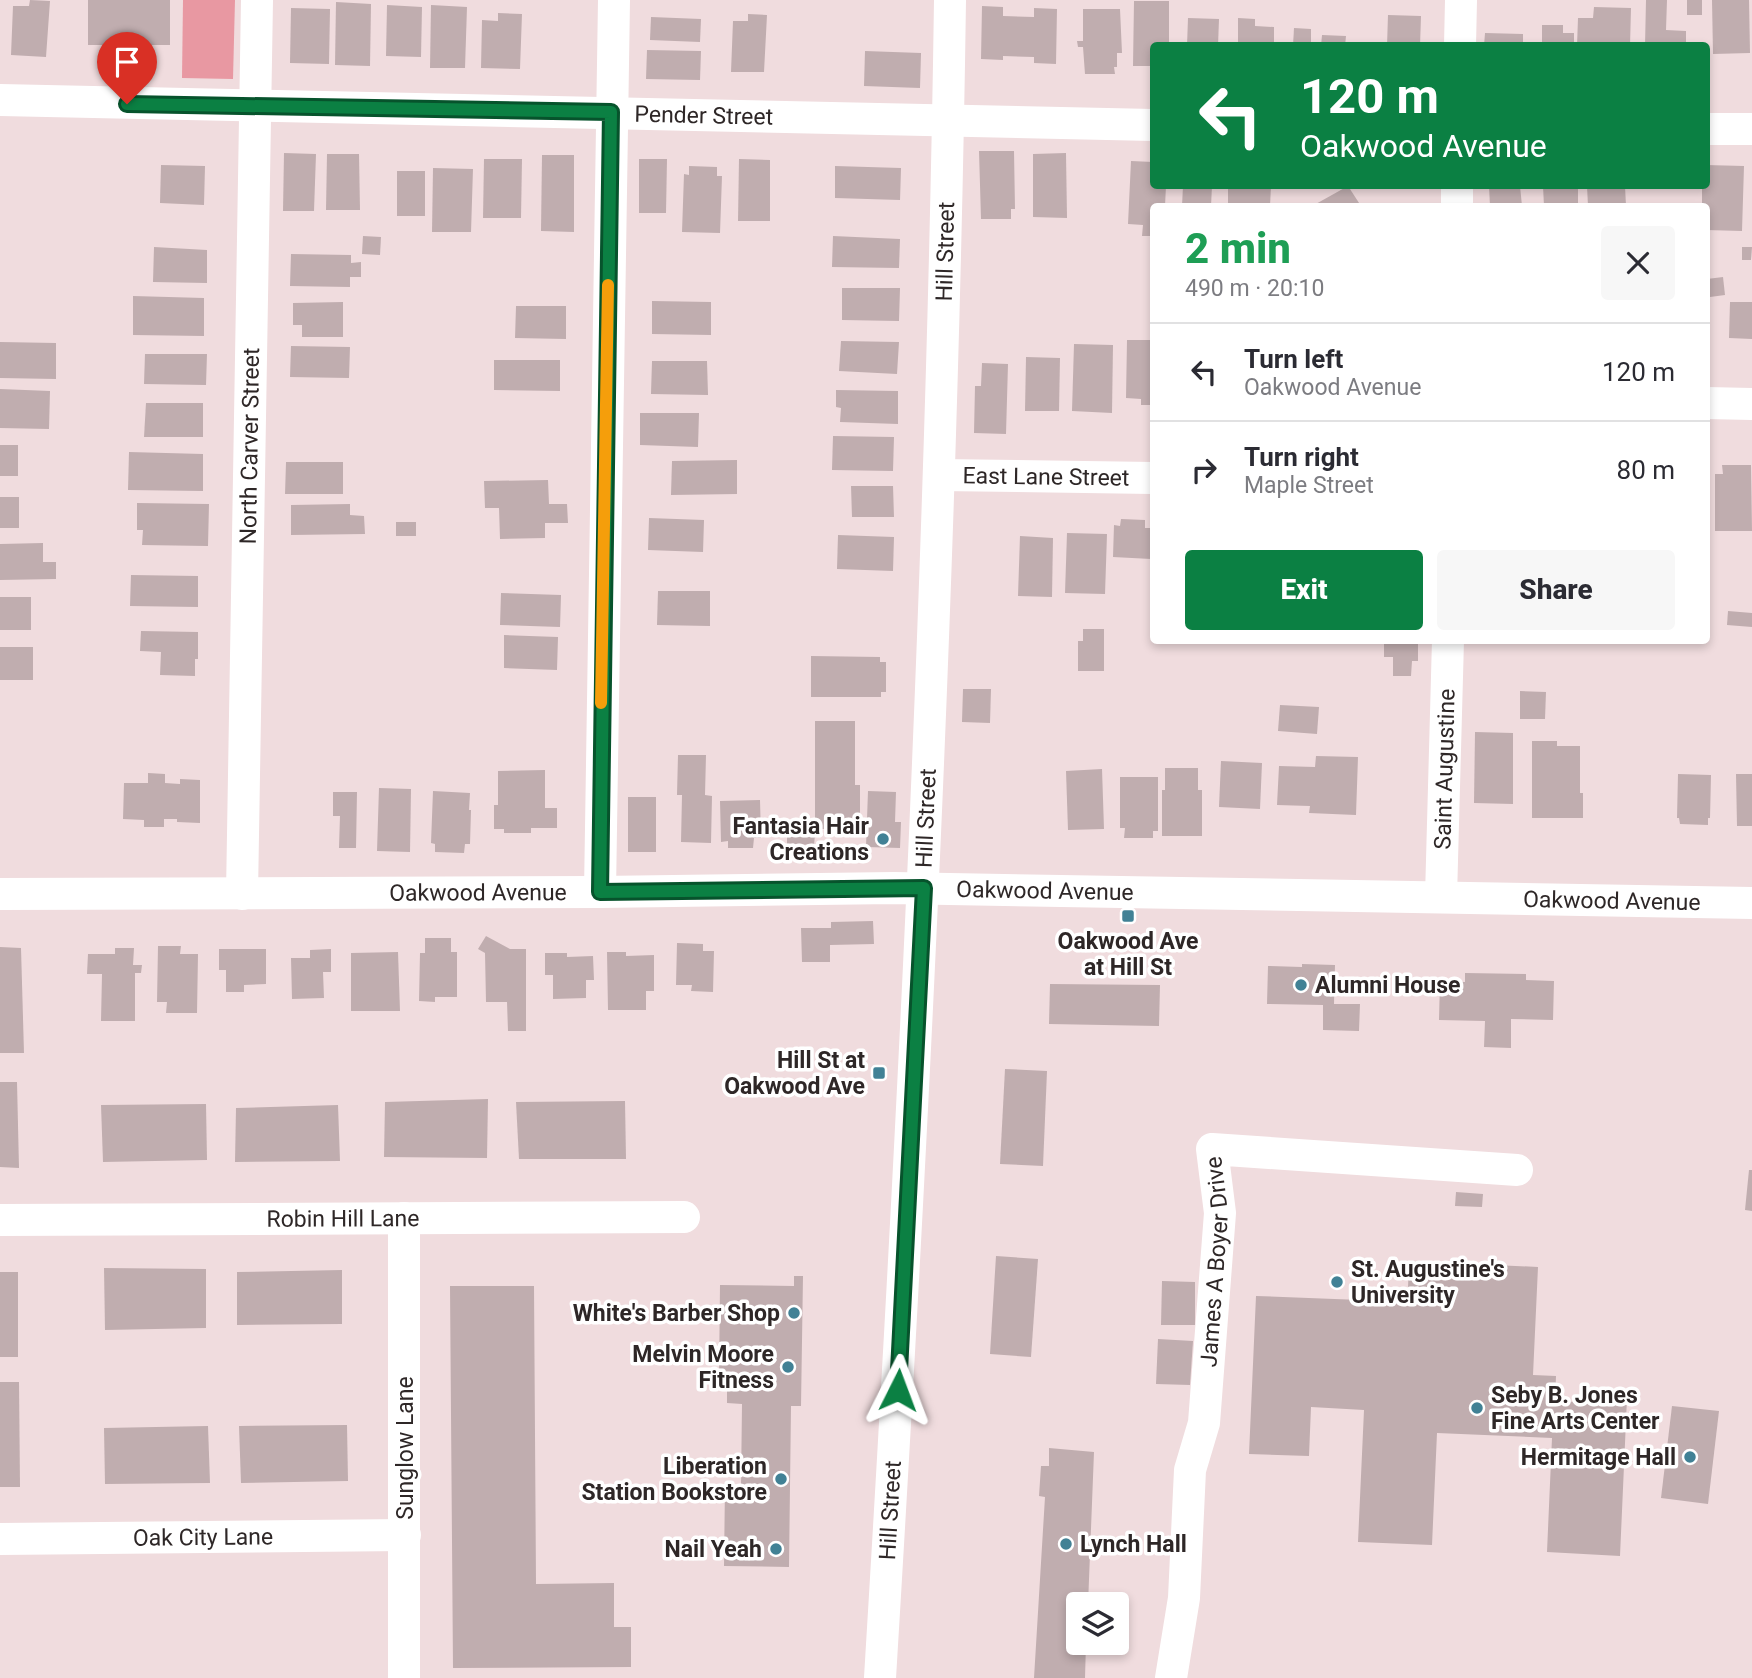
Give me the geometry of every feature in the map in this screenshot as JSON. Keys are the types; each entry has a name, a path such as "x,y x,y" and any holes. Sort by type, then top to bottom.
{"street":[{"name":"North Carver Street","path":"242,894 257,0"},
{"path":"600,892 614,0"},
{"name":"Hill Street","path":"880,1678 906,1254 924,888 939,475 950,0"},
{"path":"1460,42 1461,0"},
{"name":"Pender Street","path":"0,100 1150,125"},
{"path":"1710,129 1752,129"},
{"path":"1710,403 1752,404"},
{"name":"East Lane Street","path":"939,475 1150,478"},
{"name":"Saint Augustine","path":"1441,897 1448,644"},
{"name":"Oakwood Avenue","path":"0,894 924,888 1752,903"},
{"name":"James A Boyer Drive","path":"1171,1678 1184,1598 1190,1470 1205,1423 1220,1213 1212,1149 1517,1170"},
{"name":"Robin Hill Lane","path":"0,1220 684,1217"},
{"name":"Sunglow Lane","path":"404,1218 404,1678"},
{"name":"Oak City Lane","path":"0,1539 405,1535"}],"shaded area":[{"path":"183,0 235,0 233,79 182,78"}],"building":[{"path":"30,0 50,1 46,57 11,55 13,6 29,6"},
{"path":"88,0 170,0 170,45 88,45"},
{"path":"1646,0 1667,0 1666,30 1686,31 1686,42 1645,42"},
{"path":"1687,0 1702,0 1702,15 1687,15"},
{"path":"1712,0 1749,0 1750,53 1713,54"},
{"path":"1134,1 1169,1 1169,42 1150,42 1150,66 1133,66"},
{"path":"336,2 371,4 370,66 335,65"},
{"path":"387,5 422,7 421,57 386,56"},
{"path":"431,5 467,7 465,68 430,68"},
{"path":"982,6 1003,7 1003,16 1034,17 1034,8 1057,9 1056,64 1034,63 1034,57 1003,56 1003,60 981,59"},
{"path":"1594,7 1631,8 1630,42 1577,42 1578,18 1593,18"},
{"path":"291,8 330,9 329,64 290,63"},
{"path":"1083,9 1120,9 1122,53 1117,53 1115,74 1085,74 1083,47 1078,47 1077,41 1083,41"},
{"path":"498,13 522,14 520,69 481,68 482,20 498,21"},
{"path":"748,14 767,15 764,72 731,72 733,21 748,21"},
{"path":"1388,15 1421,16 1420,42 1387,42"},
{"path":"651,17 701,19 700,42 650,40"},
{"path":"1188,18 1219,19 1218,42 1187,42"},
{"path":"1238,18 1255,19 1255,26 1274,27 1274,42 1238,42"},
{"path":"1542,25 1563,25 1563,33 1574,33 1574,42 1542,42"},
{"path":"1294,28 1311,29 1311,42 1293,42"},
{"path":"1485,33 1523,34 1523,42 1484,42"},
{"path":"1322,35 1346,36 1345,42 1321,42"},
{"path":"647,50 701,51 700,80 646,79"},
{"path":"865,51 921,53 920,88 864,86"},
{"path":"979,151 1014,151 1015,209 1011,209 1011,219 981,219"},
{"path":"284,153 316,154 314,211 283,211"},
{"path":"1066,153 1067,218 1033,217 1033,154"},
{"path":"327,154 359,154 360,210 326,210"},
{"path":"542,155 574,155 574,232 541,231"},
{"path":"484,159 522,159 521,218 483,218"},
{"path":"639,159 667,159 666,213 639,213"},
{"path":"739,159 770,160 770,221 738,221"},
{"path":"1131,161 1150,162 1150,189 1166,189 1165,203 1150,203 1150,236 1142,236 1143,225 1128,224"},
{"path":"161,165 205,166 204,205 160,203"},
{"path":"1710,165 1744,166 1742,231 1710,230 1710,203 1702,203 1702,189 1710,189"},
{"path":"689,166 717,167 717,176 722,176 720,233 682,232 684,174 689,175"},
{"path":"835,166 901,168 900,200 835,198"},
{"path":"433,168 473,169 471,232 432,232"},
{"path":"397,171 425,171 425,216 397,216"},
{"path":"1183,189 1212,189 1211,203 1182,203"},
{"path":"1228,189 1271,189 1270,203 1228,203"},
{"path":"1343,189 1350,189 1359,203 1318,203"},
{"path":"1489,189 1520,189 1522,203 1490,203"},
{"path":"1543,189 1578,189 1578,203 1544,203"},
{"path":"1587,189 1625,189 1626,203 1588,203"},
{"path":"363,236 381,237 380,255 362,254"},
{"path":"833,236 900,239 899,268 832,267"},
{"path":"154,247 207,250 207,283 153,282"},
{"path":"1742,247 1752,247 1751,260 1742,260"},
{"path":"291,254 351,255 351,263 361,262 361,277 350,277 350,287 290,286"},
{"path":"1723,277 1725,295 1710,297 1710,279"},
{"path":"842,288 900,288 899,321 842,320"},
{"path":"133,296 204,298 204,336 133,335"},
{"path":"652,301 711,302 711,335 652,334"},
{"path":"343,302 343,337 302,337 302,325 293,325 293,303"},
{"path":"1730,302 1752,302 1752,339 1729,338"},
{"path":"516,306 566,306 566,339 515,338"},
{"path":"1127,340 1150,340 1150,405 1141,405 1141,399 1126,398"},
{"path":"841,341 899,342 897,374 839,371"},
{"path":"0,342 56,343 56,379 0,378"},
{"path":"1074,344 1113,345 1112,413 1072,411"},
{"path":"291,346 350,347 349,378 290,377"},
{"path":"145,354 207,354 206,385 144,384"},
{"path":"1026,357 1060,358 1059,411 1025,411"},
{"path":"494,360 560,360 560,391 494,390"},
{"path":"652,361 707,361 708,395 651,394"},
{"path":"982,363 1008,364 1006,434 974,433 975,386 981,386"},
{"path":"0,389 50,391 49,429 0,428"},
{"path":"836,390 898,391 898,424 840,422 841,408 836,407"},
{"path":"146,403 203,403 203,437 144,437"},
{"path":"640,413 699,413 698,447 640,445"},
{"path":"833,436 894,437 893,471 832,470"},
{"path":"0,445 18,445 18,476 0,476"},
{"path":"129,452 203,454 203,491 128,490"},
{"path":"737,460 737,494 671,495 672,461"},
{"path":"286,462 343,462 343,494 285,494"},
{"path":"1722,465 1751,465 1752,531 1715,531 1715,474 1723,474"},
{"path":"548,480 549,504 567,504 568,523 545,523 545,538 500,539 499,508 485,508 484,481"},
{"path":"851,486 893,486 894,517 852,517"},
{"path":"0,497 19,497 19,528 0,528"},
{"path":"137,503 209,504 208,546 142,545 143,530 137,530"},
{"path":"350,504 350,515 364,516 365,534 291,535 291,505"},
{"path":"649,518 704,520 703,552 648,550"},
{"path":"1121,519 1145,520 1145,528 1150,528 1150,559 1113,557 1114,525 1120,526"},
{"path":"396,522 416,522 416,536 396,536"},
{"path":"1067,533 1107,534 1105,594 1065,593"},
{"path":"838,535 894,537 893,571 837,569"},
{"path":"1020,536 1053,538 1052,597 1018,596"},
{"path":"43,543 43,562 56,562 56,579 0,580 0,544"},
{"path":"131,575 198,576 198,607 130,606"},
{"path":"658,591 710,591 710,626 657,625"},
{"path":"501,593 561,595 560,627 500,625"},
{"path":"0,597 31,597 31,630 0,630"},
{"path":"1728,611 1752,613 1752,627 1727,625"},
{"path":"1083,629 1104,629 1104,671 1078,671 1078,641 1083,641"},
{"path":"141,631 198,632 195,676 160,675 161,652 140,651"},
{"path":"504,635 558,637 557,670 504,668"},
{"path":"1384,644 1418,644 1418,661 1412,661 1411,676 1393,676 1393,657 1384,657"},
{"path":"0,647 33,647 33,680 0,680"},
{"path":"811,656 880,657 880,662 886,662 886,692 881,692 881,697 811,697"},
{"path":"963,689 991,689 990,723 962,722"},
{"path":"1520,691 1546,692 1545,719 1520,719"},
{"path":"1280,705 1319,707 1317,734 1278,731"},
{"path":"815,721 855,721 855,785 860,785 860,829 815,829"},
{"path":"1475,732 1513,733 1513,804 1474,803"},
{"path":"1532,741 1557,741 1557,746 1580,746 1583,818 1532,818"},
{"path":"678,755 706,755 705,795 712,796 711,843 681,842 682,795 677,795"},
{"path":"1316,756 1358,757 1356,815 1309,813 1310,806 1277,805 1279,766 1315,767"},
{"path":"1221,761 1262,763 1260,809 1219,807"},
{"path":"1165,768 1198,768 1198,790 1202,790 1202,836 1162,836"},
{"path":"1102,769 1104,829 1068,830 1066,771"},
{"path":"545,770 545,808 557,808 557,828 531,828 531,833 504,833 504,829 494,829 494,805 498,805 498,771"},
{"path":"148,773 165,774 165,783 180,784 180,779 200,780 200,823 164,819 164,827 144,827 144,820 123,819 124,783 148,783"},
{"path":"1678,774 1711,775 1708,825 1680,824 1677,818"},
{"path":"1736,774 1752,774 1752,826 1737,826"},
{"path":"1120,777 1158,777 1158,831 1153,831 1153,838 1124,838 1125,828 1120,828"},
{"path":"379,788 411,789 410,852 377,851"},
{"path":"433,791 470,793 470,844 465,844 464,853 435,852 435,844 431,843"},
{"path":"868,791 896,792 895,822 901,822 900,848 866,847"},
{"path":"333,792 357,792 356,848 339,848 340,816 333,816"},
{"path":"628,797 656,797 656,852 628,852"},
{"path":"760,800 761,838 754,838 753,848 728,848 728,841 721,842 720,801"},
{"path":"787,834 815,835 814,845 787,844"},
{"path":"873,921 874,944 830,945 830,962 802,962 801,928 831,928 831,922"},
{"path":"486,936 510,949 526,949 526,1031 508,1031 507,1002 486,1002 485,953 478,949"},
{"path":"425,938 451,938 451,952 457,952 457,997 435,997 435,1002 419,1001 420,953 425,953"},
{"path":"677,943 703,944 703,951 714,951 713,992 691,991 692,985 676,985"},
{"path":"158,946 181,946 180,954 198,954 197,1013 166,1013 167,1002 157,1002"},
{"path":"0,947 21,948 24,1053 0,1053"},
{"path":"115,948 134,948 133,965 142,965 141,973 135,973 135,1021 101,1021 102,974 87,974 88,954 115,954"},
{"path":"219,949 266,949 266,984 244,985 244,992 226,992 226,970 219,970"},
{"path":"331,949 331,972 323,972 324,998 292,999 291,958 310,958 310,950"},
{"path":"398,952 400,1011 351,1011 351,953"},
{"path":"607,952 626,952 626,956 654,955 654,991 646,991 646,1010 608,1010"},
{"path":"545,953 567,953 567,957 593,956 594,980 586,980 586,998 553,999 553,975 545,975"},
{"name":"Alumni House","path":"1302,964 1335,965 1334,1004 1360,1004 1359,1031 1323,1030 1323,1005 1267,1004 1268,966 1302,967"},
{"path":"1465,973 1526,974 1526,980 1554,981 1553,1020 1511,1019 1511,1048 1484,1047 1485,1021 1439,1020 1440,981 1465,982"},
{"path":"1050,984 1160,985 1159,1026 1049,1024"},
{"path":"1005,1069 1047,1071 1043,1166 1000,1164"},
{"path":"0,1082 17,1082 19,1168 0,1167"},
{"path":"488,1099 487,1158 384,1157 385,1102"},
{"path":"625,1101 626,1159 519,1159 516,1102"},
{"path":"206,1104 207,1160 103,1162 101,1105"},
{"path":"338,1105 340,1161 235,1162 236,1108"},
{"path":"1749,1170 1752,1170 1752,1211 1745,1210"},
{"path":"1456,1192 1483,1194 1482,1207 1455,1206"},
{"path":"996,1256 1038,1259 1031,1357 990,1354"},
{"name":"Seby B. Jones Fine Arts Center","path":"1409,1261 1538,1267 1533,1375 1556,1376 1555,1401 1578,1402 1578,1396 1627,1398 1620,1556 1547,1552 1552,1438 1437,1433 1432,1545 1358,1542 1364,1410 1311,1407 1309,1456 1249,1454 1256,1296 1386,1301 1387,1288 1408,1288"},
{"path":"104,1268 206,1269 206,1328 105,1330"},
{"path":"342,1270 342,1324 237,1325 237,1272"},
{"path":"0,1272 18,1272 18,1357 0,1357"},
{"path":"794,1276 803,1276 801,1406 791,1406 789,1567 724,1566 725,1484 741,1485 742,1404 727,1403 727,1378 719,1378 720,1285 794,1286"},
{"path":"1162,1281 1195,1282 1195,1325 1161,1325"},
{"path":"450,1286 534,1286 536,1584 614,1583 614,1627 631,1627 631,1667 453,1668"},
{"path":"1158,1339 1193,1341 1190,1385 1156,1384"},
{"path":"0,1382 19,1382 20,1487 0,1487"},
{"name":"Hermitage Hall","path":"1672,1406 1719,1411 1708,1504 1661,1498"},
{"path":"347,1425 348,1481 241,1483 239,1426"},
{"path":"208,1426 210,1483 105,1484 104,1428"},
{"name":"Lynch Hall","path":"1049,1448 1094,1452 1089,1592 1066,1592 1066,1655 1086,1655 1085,1678 1034,1678 1045,1497 1039,1496 1041,1466 1049,1466"}],"slow traffic":[{"path":"601,703 608,285"}],"place":[{"name":"Fantasia Hair Creations","path":"883,839"},
{"name":"Oakwood Ave at Hill St","path":"1128,916"},
{"name":"Alumni House","path":"1301,985"},
{"name":"Hill St at Oakwood Ave","path":"879,1073"},
{"name":"St. Augustine's University","path":"1337,1282"},
{"name":"White's Barber Shop","path":"794,1313"},
{"name":"Melvin Moore Fitness","path":"788,1367"},
{"name":"Seby B. Jones Fine Arts Center","path":"1477,1408"},
{"name":"Hermitage Hall","path":"1690,1457"},
{"name":"Liberation Station Bookstore","path":"781,1479"},
{"name":"Lynch Hall","path":"1066,1544"},
{"name":"Nail Yeah","path":"776,1549"}],"route":[{"path":"127,104 611,112 600,892 924,888 898,1390"}]}
